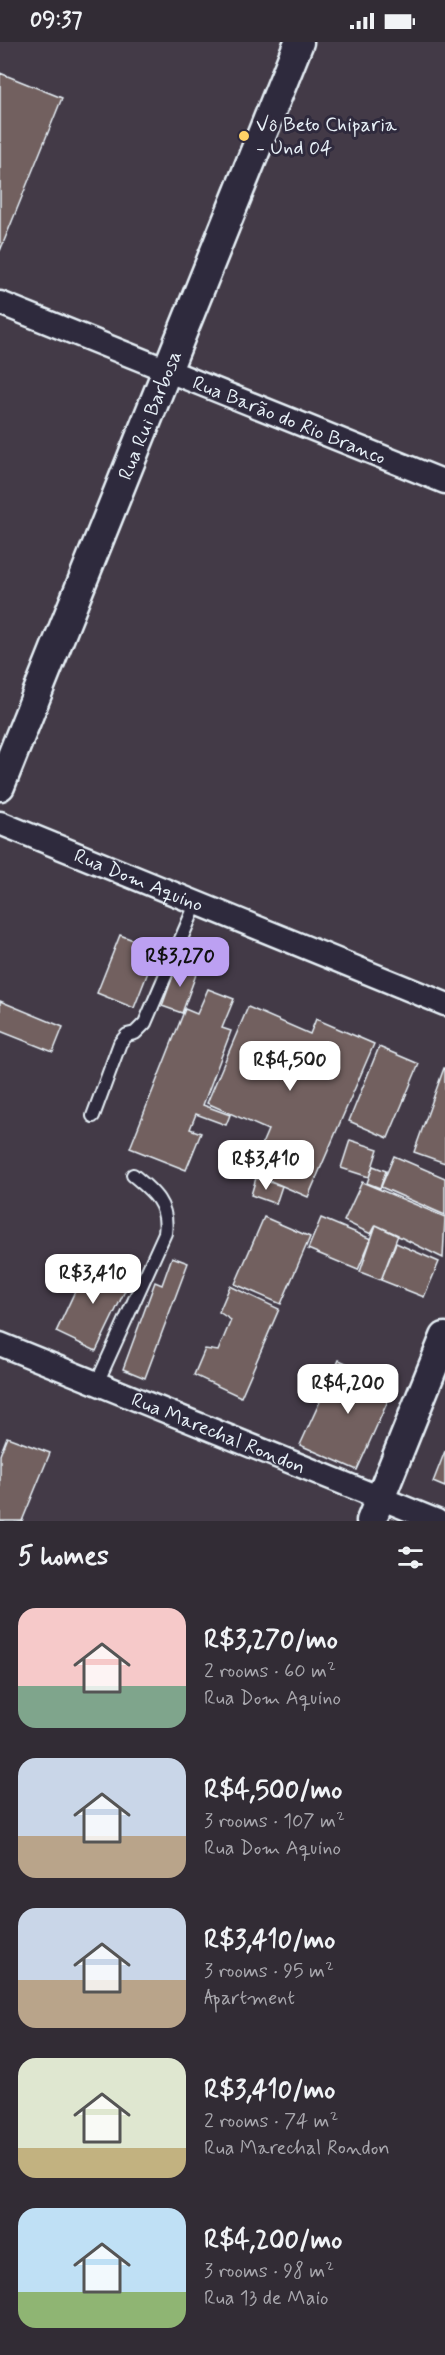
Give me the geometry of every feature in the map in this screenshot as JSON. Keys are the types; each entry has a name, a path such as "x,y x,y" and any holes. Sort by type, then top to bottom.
{"street":[{"name":"Rua Rui Barbosa","path":"0,786 299,42"},
{"name":"Rua Barão do Rio Branco","path":"0,303 445,482"},
{"name":"Rua Dom Aquino","path":"0,823 445,1004"},
{"path":"376,1509 445,1337"},
{"name":"Rua Marechal Rondon","path":"0,1344 97,1383 376,1509 437,1521"}],"lane":[{"path":"93,1116 120,1043 127,1035 135,1033 145,1023 196,904"},
{"path":"97,1383 165,1233 167,1221 164,1207 156,1193 133,1175"}],"building":[{"path":"0,73 62,98 0,251"},
{"path":"120,935 157,949 134,1008 97,993"},
{"path":"178,962 198,969 182,1013 162,1006"},
{"path":"208,989 234,999 222,1028 231,1031 203,1105 230,1115 226,1125 196,1114 190,1129 201,1133 186,1170 130,1148 185,1009 197,1014"},
{"path":"0,1001 63,1027 53,1052 0,1031"},
{"path":"248,1007 310,1034 316,1019 374,1044 308,1197 250,1172 268,1130 207,1103"},
{"path":"379,1047 419,1064 388,1138 349,1121"},
{"path":"445,1068 445,1163 414,1152"},
{"path":"350,1140 378,1149 369,1177 341,1168"},
{"path":"394,1156 445,1178 445,1215 381,1187"},
{"path":"373,1166 386,1171 380,1188 367,1183"},
{"path":"256,1178 282,1186 276,1204 251,1195"},
{"path":"362,1182 445,1217 443,1258 376,1225 371,1234 344,1221"},
{"path":"264,1217 310,1237 281,1304 235,1284"},
{"path":"321,1218 371,1239 358,1270 308,1249"},
{"path":"376,1225 398,1235 381,1280 360,1272"},
{"path":"396,1243 439,1262 424,1297 381,1280"},
{"path":"172,1257 188,1263 145,1378 123,1369 155,1282 162,1285"},
{"path":"90,1259 131,1278 96,1351 56,1332"},
{"path":"230,1286 279,1309 241,1397 194,1375 205,1349 218,1351 231,1320 219,1312"},
{"path":"339,1360 395,1385 357,1470 300,1445"},
{"path":"7,1437 50,1453 22,1521 0,1521 0,1455"},
{"path":"445,1451 445,1487 433,1482"}],"place":[{"name":"Vô Beto Chiparia - Und 04","path":"244,136"}]}
